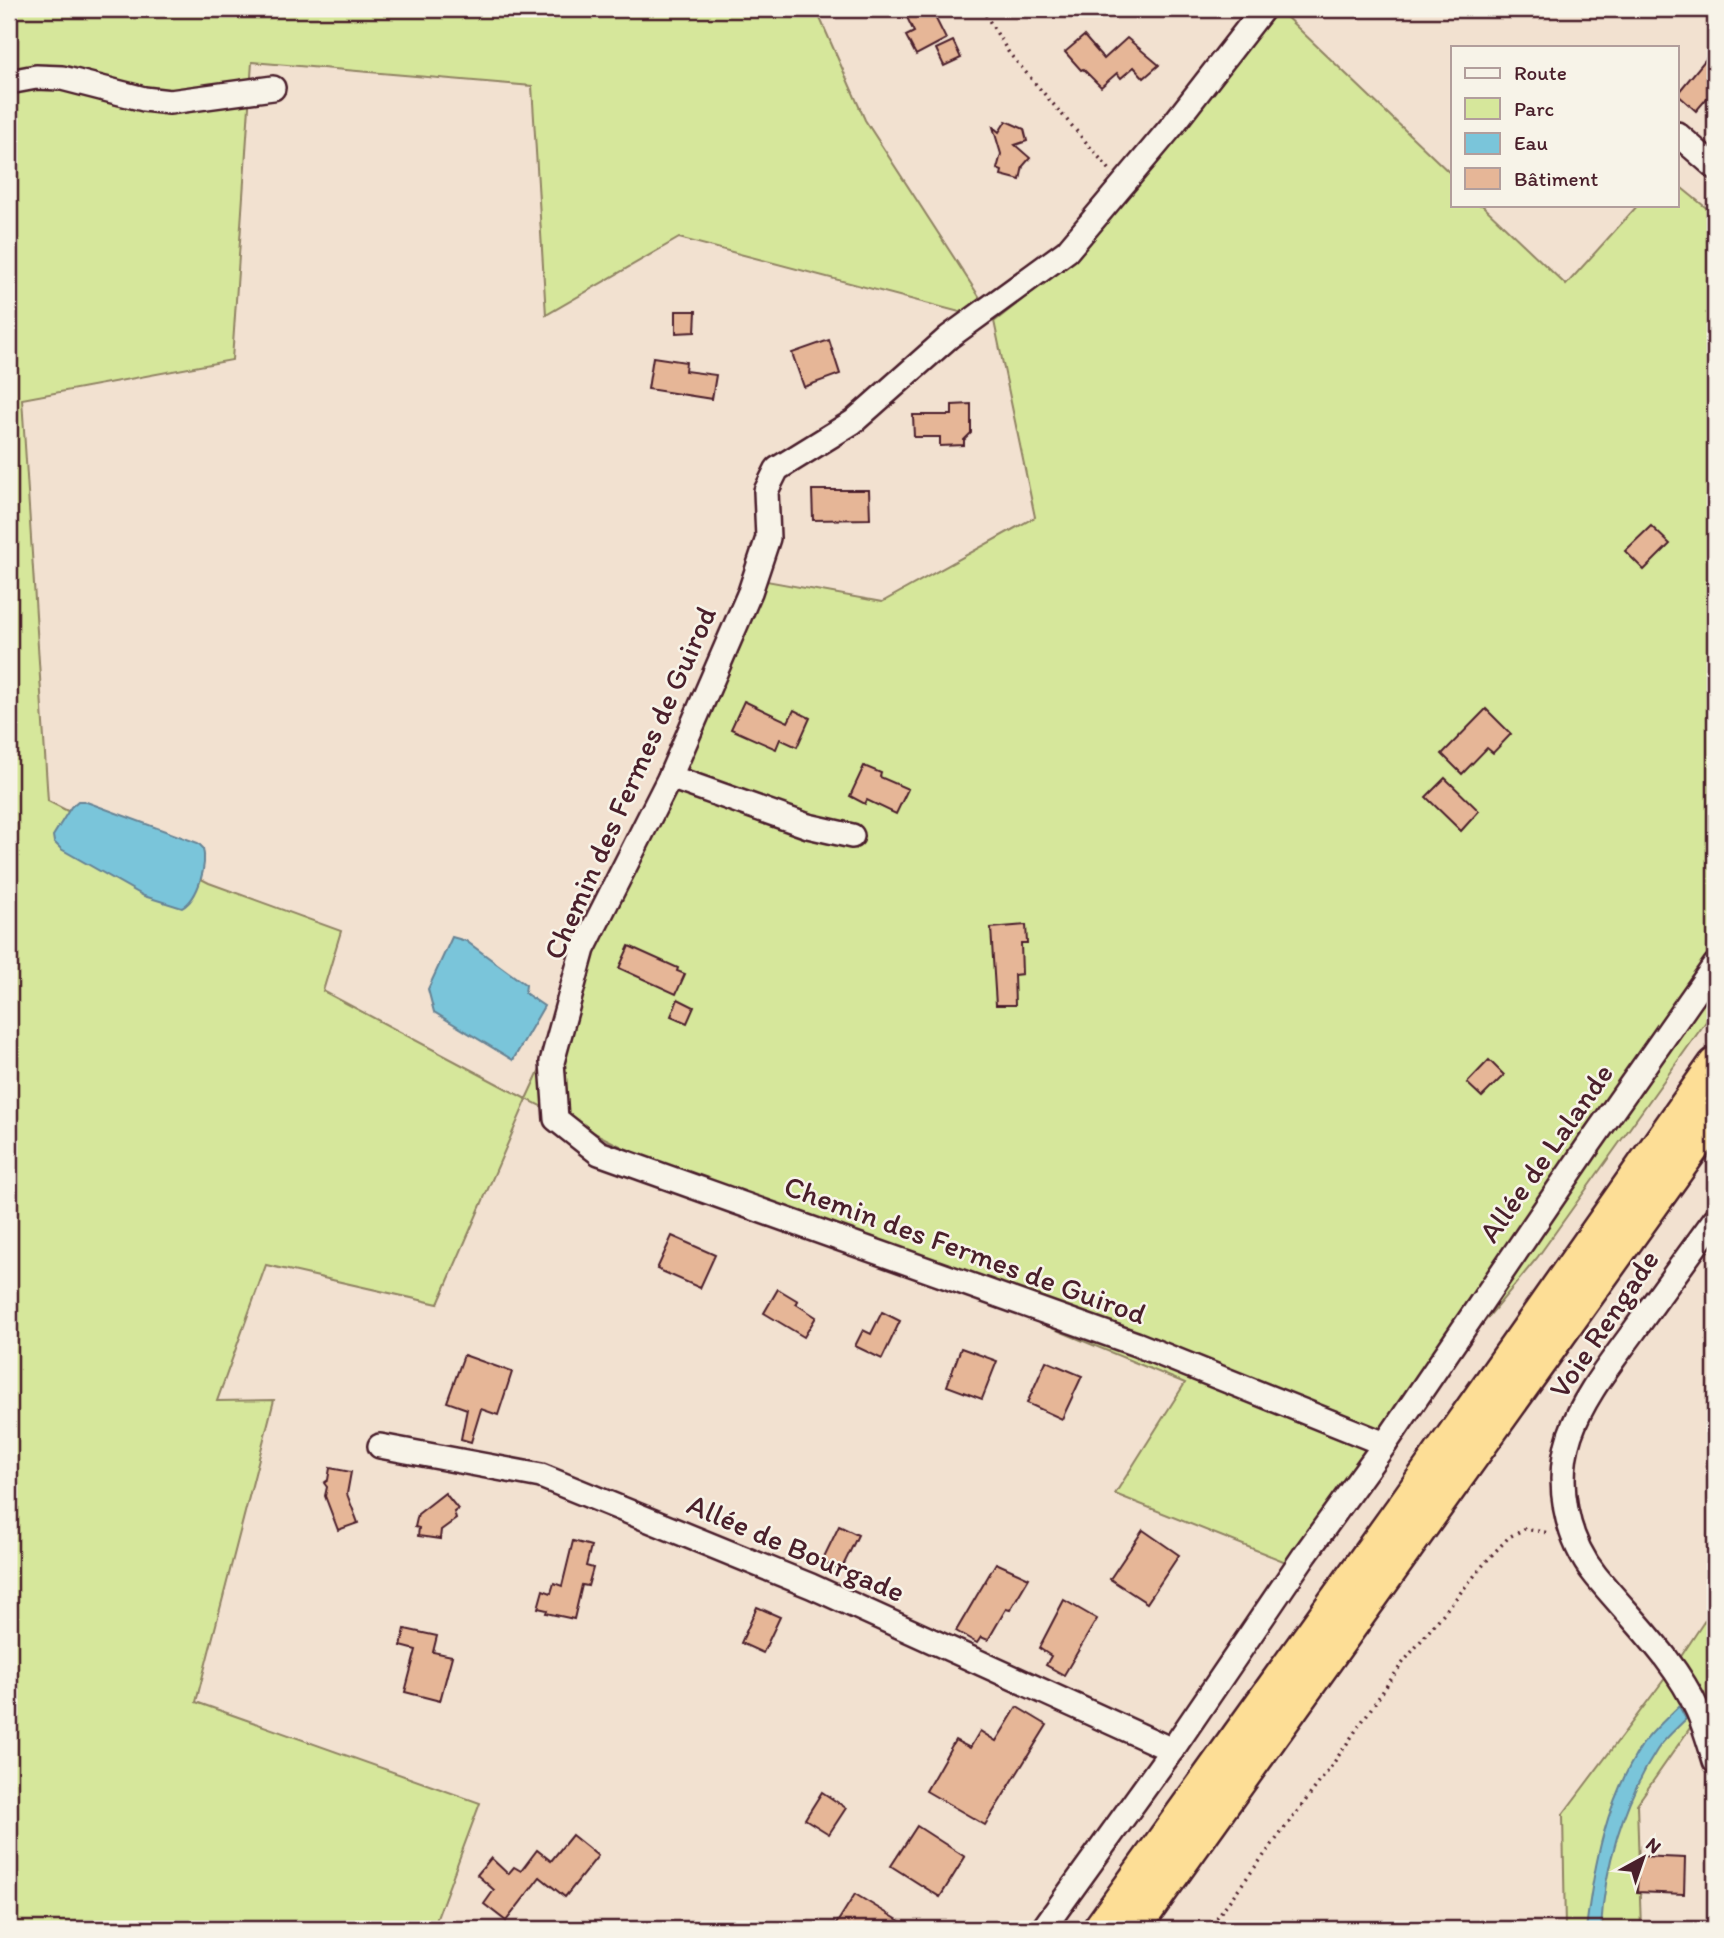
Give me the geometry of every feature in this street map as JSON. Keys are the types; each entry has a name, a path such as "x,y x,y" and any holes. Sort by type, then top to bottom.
{"highway":[{"path":"1100,1929 1407,1502 1715,1065"},
{"path":"1133,1929 1715,1116"}],"street":[{"name":"Chemin des Fermes de Guirod","path":"1264,9 1172,126 1067,251 949,337 853,422 777,469 766,491 768,538 750,592 670,776 583,949 552,1062 556,1119 599,1153 1136,1344 1385,1444"},
{"path":"9,82 62,78 144,99 170,102 273,88"},
{"path":"1678,135 1715,167"},
{"path":"670,776 808,826 852,836"},
{"name":"Allée de Lalande","path":"1043,1929 1172,1750 1715,965"},
{"name":"Voie Rengade","path":"1715,1219 1611,1363 1581,1410 1570,1436 1563,1469 1565,1503 1581,1554 1595,1575 1648,1635 1684,1685 1698,1711 1715,1762"},
{"name":"Allée de Bourgade","path":"380,1446 541,1476 811,1586 1172,1750"}],"path":[{"path":"982,9 1009,53 1122,185"},
{"path":"1209,1929 1328,1771 1401,1665 1509,1537 1524,1529 1537,1530 1552,1534 1581,1554"}],"green space":[{"path":"9,9 816,9 865,120 995,321 1069,263 1279,10 1451,174 1451,206 1483,206 1566,285 1637,206 1678,206 1678,185 1715,215 1715,1009 1537,1258 1286,1562 1115,1494 1185,1383 666,1169 527,1099 438,1304 266,1265 217,1401 274,1400 196,1702 480,1803 433,1929 9,1929","holes":["252,62 532,86 546,315 679,238 994,321 1035,517 882,602 767,581 526,1099 323,991 341,931 209,883 48,801 22,399 232,360"]},
{"path":"1715,1605 1715,1692 1637,1804 1641,1929 1565,1929 1563,1814 1678,1661"}],"water":[{"path":"78,801 198,843 203,848 203,872 188,903 182,908 144,896 61,849 54,842 53,836 71,807"},
{"path":"452,937 466,941 526,985 525,993 544,1006 513,1060 434,1012 428,989"},
{"path":"1679,1706 1686,1719 1657,1750 1625,1813 1606,1883 1601,1929 1586,1929 1598,1857 1619,1788 1642,1745"}],"building":[{"path":"903,9 931,9 946,39 916,55 906,36 914,32"},
{"path":"1084,36 1104,59 1127,38 1159,65 1144,78 1134,67 1121,78 1117,73 1101,87 1065,52"},
{"path":"953,41 961,58 944,66 936,49"},
{"path":"1715,48 1715,89 1696,111 1678,93"},
{"path":"1006,121 1024,129 1027,141 1015,145 1030,158 1023,166 1020,180 1001,175 1002,171 997,169 1001,154 993,127 999,132"},
{"path":"676,311 696,311 695,332 676,333"},
{"path":"829,340 840,374 804,387 792,353"},
{"path":"653,357 686,362 685,371 716,375 712,399 648,389"},
{"path":"971,404 971,433 964,440 964,445 940,446 940,437 914,437 913,415 952,415 952,405"},
{"path":"812,490 869,490 870,519 813,520"},
{"path":"1651,526 1670,544 1644,570 1625,551"},
{"path":"744,701 788,722 794,710 810,718 797,747 780,739 776,749 731,729"},
{"path":"1486,709 1511,734 1493,753 1487,748 1462,774 1442,754"},
{"path":"864,766 881,773 880,777 908,789 896,814 867,800 865,804 850,796"},
{"path":"1445,778 1479,811 1461,831 1426,797"},
{"path":"1026,925 1027,943 1021,943 1022,974 1014,975 1015,1005 996,1005 991,928"},
{"path":"629,946 678,968 677,971 685,974 676,994 619,968"},
{"path":"678,999 694,1007 687,1023 671,1016"},
{"path":"1489,1060 1504,1075 1482,1097 1467,1083"},
{"path":"672,1236 715,1255 700,1288 657,1269"},
{"path":"778,1289 798,1301 796,1304 816,1317 804,1337 764,1313"},
{"path":"882,1312 900,1321 882,1359 855,1346 863,1330 871,1334"},
{"path":"961,1348 997,1361 982,1399 947,1386"},
{"path":"464,1355 512,1372 498,1415 481,1409 471,1442 461,1439 467,1409 447,1402"},
{"path":"1046,1361 1082,1376 1062,1419 1027,1403"},
{"path":"330,1468 351,1472 347,1494 358,1523 338,1530 325,1496 327,1487 324,1483 328,1480"},
{"path":"445,1493 458,1509 454,1512 456,1519 441,1530 440,1539 418,1536 419,1528 415,1527 418,1514"},
{"path":"839,1526 858,1535 841,1570 822,1561"},
{"path":"1143,1530 1179,1555 1147,1603 1110,1579"},
{"path":"573,1541 591,1546 586,1566 593,1568 588,1586 582,1585 574,1619 546,1613 547,1610 538,1608 543,1590 551,1593 554,1583 562,1586"},
{"path":"996,1563 1029,1578 988,1640 981,1637 977,1643 956,1631"},
{"path":"1064,1600 1097,1619 1064,1675 1046,1665 1051,1656 1039,1648"},
{"path":"757,1607 780,1617 763,1653 741,1643"},
{"path":"405,1629 437,1636 433,1652 452,1656 440,1701 405,1692 416,1650 401,1646"},
{"path":"1017,1707 1047,1725 985,1825 926,1791 955,1740 970,1748 980,1731 996,1741"},
{"path":"822,1792 846,1808 829,1834 805,1819"},
{"path":"917,1826 965,1857 940,1897 891,1866"},
{"path":"572,1835 598,1856 565,1897 540,1877 506,1921 484,1904 494,1890 477,1875 491,1858 508,1874 514,1867 521,1871 537,1850 551,1861"},
{"path":"1639,1856 1685,1858 1684,1894 1637,1892"},
{"path":"855,1894 913,1929 833,1929"}]}
